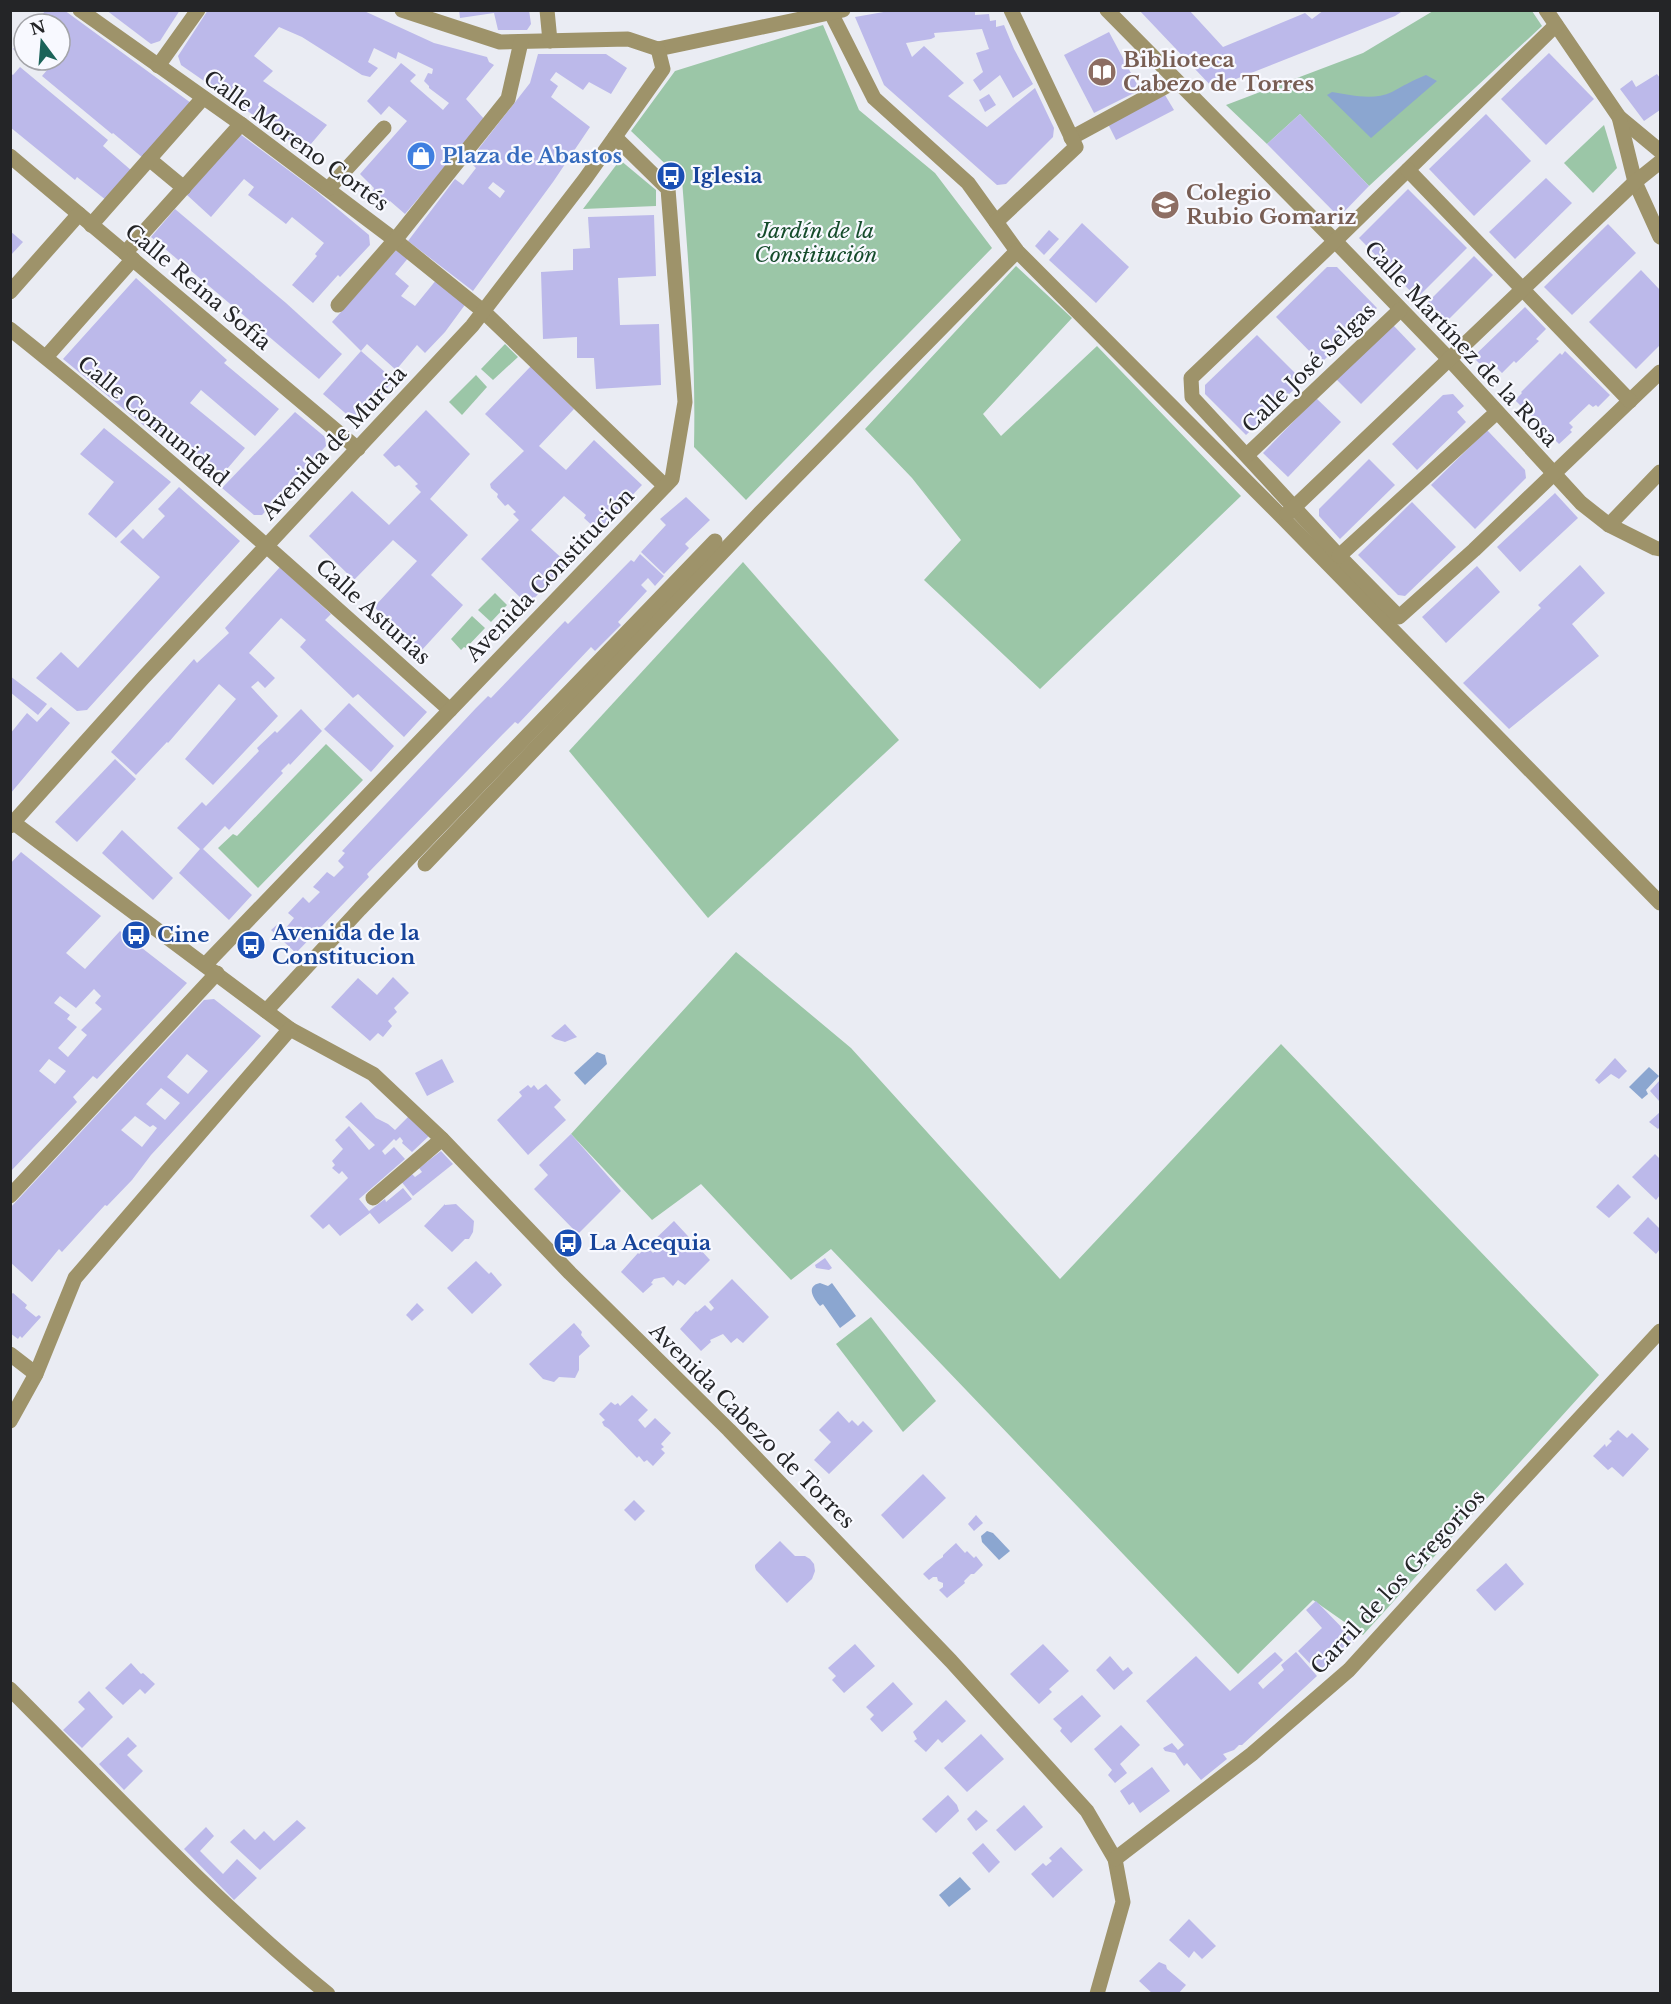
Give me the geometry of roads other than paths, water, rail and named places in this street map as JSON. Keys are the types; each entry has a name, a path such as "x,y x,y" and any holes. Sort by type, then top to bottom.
{"street":[{"name":"Calle Moreno Cortés","path":"80,10 241,124 395,240 483,310 665,486"},
{"path":"158,66 198,10"},
{"path":"402,10 500,42 628,39 658,49 786,16 837,11 874,98 968,183 1017,251 1289,513 1660,903"},
{"path":"547,10 550,41"},
{"path":"996,222 1076,147 1011,10"},
{"name":"Calle Martínez de la Rosa","path":"1107,10 1449,359 1581,503 1609,525 1660,549"},
{"path":"1546,10 1619,117 1660,151"},
{"path":"1556,25 1335,242 1191,378 1191,396 1247,455 1289,513 1340,556 1399,617 1474,550 1660,372"},
{"path":"338,305 395,240 508,99 521,42"},
{"name":"Avenida de Murcia","path":"12,825 143,678 472,326 615,137 663,69 658,49"},
{"path":"1071,138 1176,81"},
{"path":"92,225 203,98"},
{"path":"1619,117 1635,182 1660,237"},
{"path":"46,357 184,188 241,124"},
{"path":"328,189 384,128"},
{"name":"Avenida Constitución","path":"10,1196 211,969 450,710 672,479 685,402 668,189 615,137"},
{"name":"Calle Reina Sofía","path":"10,156 92,225 100,241 129,256 358,449"},
{"path":"149,159 184,188"},
{"path":"1289,513 1635,182 1660,162"},
{"path":"1408,170 1630,401"},
{"path":"10,292 79,214"},
{"path":"425,864 760,513 1017,251"},
{"name":"Calle José Selgas","path":"1247,455 1400,310"},
{"name":"Calle Comunidad","path":"18,330 46,357 267,546"},
{"path":"1340,556 1497,412"},
{"path":"1609,525 1660,472"},
{"path":"266,1011 384,884 715,541"},
{"name":"Calle Asturias","path":"267,546 450,710"},
{"name":"Avenida Cabezo de Torres","path":"12,825 290,1029 373,1074 442,1139 579,1281 729,1430 951,1661 1087,1811 1115,1859 1123,1902 1097,1994"},
{"path":"10,1421 36,1374 75,1278 290,1029"},
{"path":"373,1198 442,1139"},
{"name":"Carril de los Gregorios","path":"1115,1859 1252,1754 1350,1670 1660,1331"},
{"path":"10,1354 36,1374"},
{"path":"10,1689 270,1945 328,1994"}],"water":[{"path":"1426,75 1437,81 1371,138 1327,95 1332,92 1362,97 1385,95"},
{"path":"597,1052 605,1055 607,1064 585,1085 574,1073"},
{"path":"1649,1067 1659,1076 1646,1090 1648,1094 1642,1099 1629,1087"},
{"path":"820,1283 828,1286 832,1283 856,1316 840,1328 823,1304 820,1306 813,1296 813,1287"},
{"path":"987,1531 993,1533 1010,1551 999,1560 982,1542 981,1536"},
{"path":"960,1877 971,1889 949,1907 939,1895"}],"place":[{"name":"Biblioteca Cabezo de Torres","path":"1102,72"},
{"name":"Plaza de Abastos","path":"421,156"},
{"name":"Iglesia","path":"671,176"},
{"name":"Colegio Rubio Gomariz","path":"1165,205"},
{"name":"Cine","path":"136,935"},
{"name":"Avenida de la Constitucion","path":"251,945"},
{"name":"La Acequia","path":"568,1243"}],"park label":[{"name":"Jardín de la Constitución","path":"816,243"}]}
